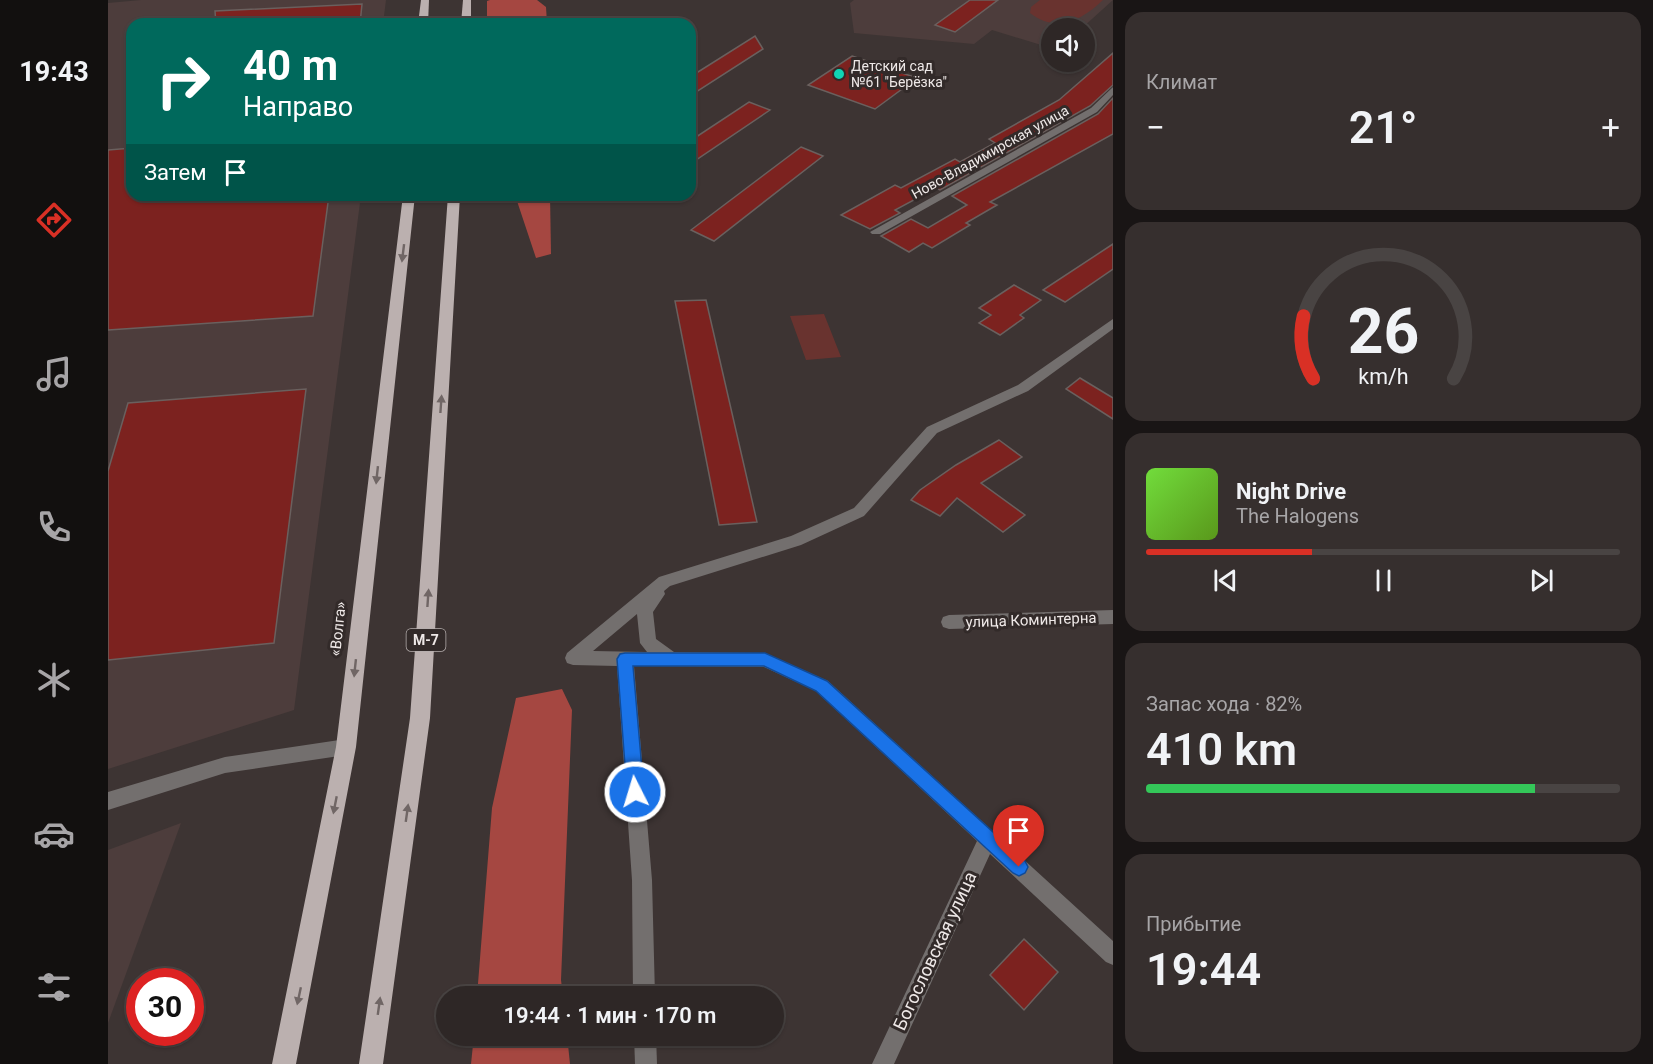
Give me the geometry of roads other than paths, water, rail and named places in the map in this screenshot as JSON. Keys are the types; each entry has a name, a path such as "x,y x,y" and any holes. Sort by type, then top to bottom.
{"highway":[{"path":"424,18 425,0"},
{"path":"466,18 467,0"},
{"name":"«Волга»","path":"284,1064 346,747 408,201"},
{"name":"М-7","path":"371,1064 420,718 454,201"}],"street":[{"name":"Ново-Владимирская улица","path":"876,232 1094,110 1113,90"},
{"path":"1113,323 1023,388 932,430 859,512 796,540 665,581 573,658 765,660 822,686 1113,955"},
{"path":"665,581 645,611 648,643 673,660"},
{"name":"улица Коминтерна","path":"949,622 1113,617"},
{"path":"625,659 642,880 644,986"},
{"path":"108,801 225,765 346,747"},
{"name":"Богословская улица","path":"883,1064 988,838"},
{"path":"645,1046 646,1064"}],"place":[{"name":"Детский сад №61 \"Берёзка\"","path":"839,74"}]}
